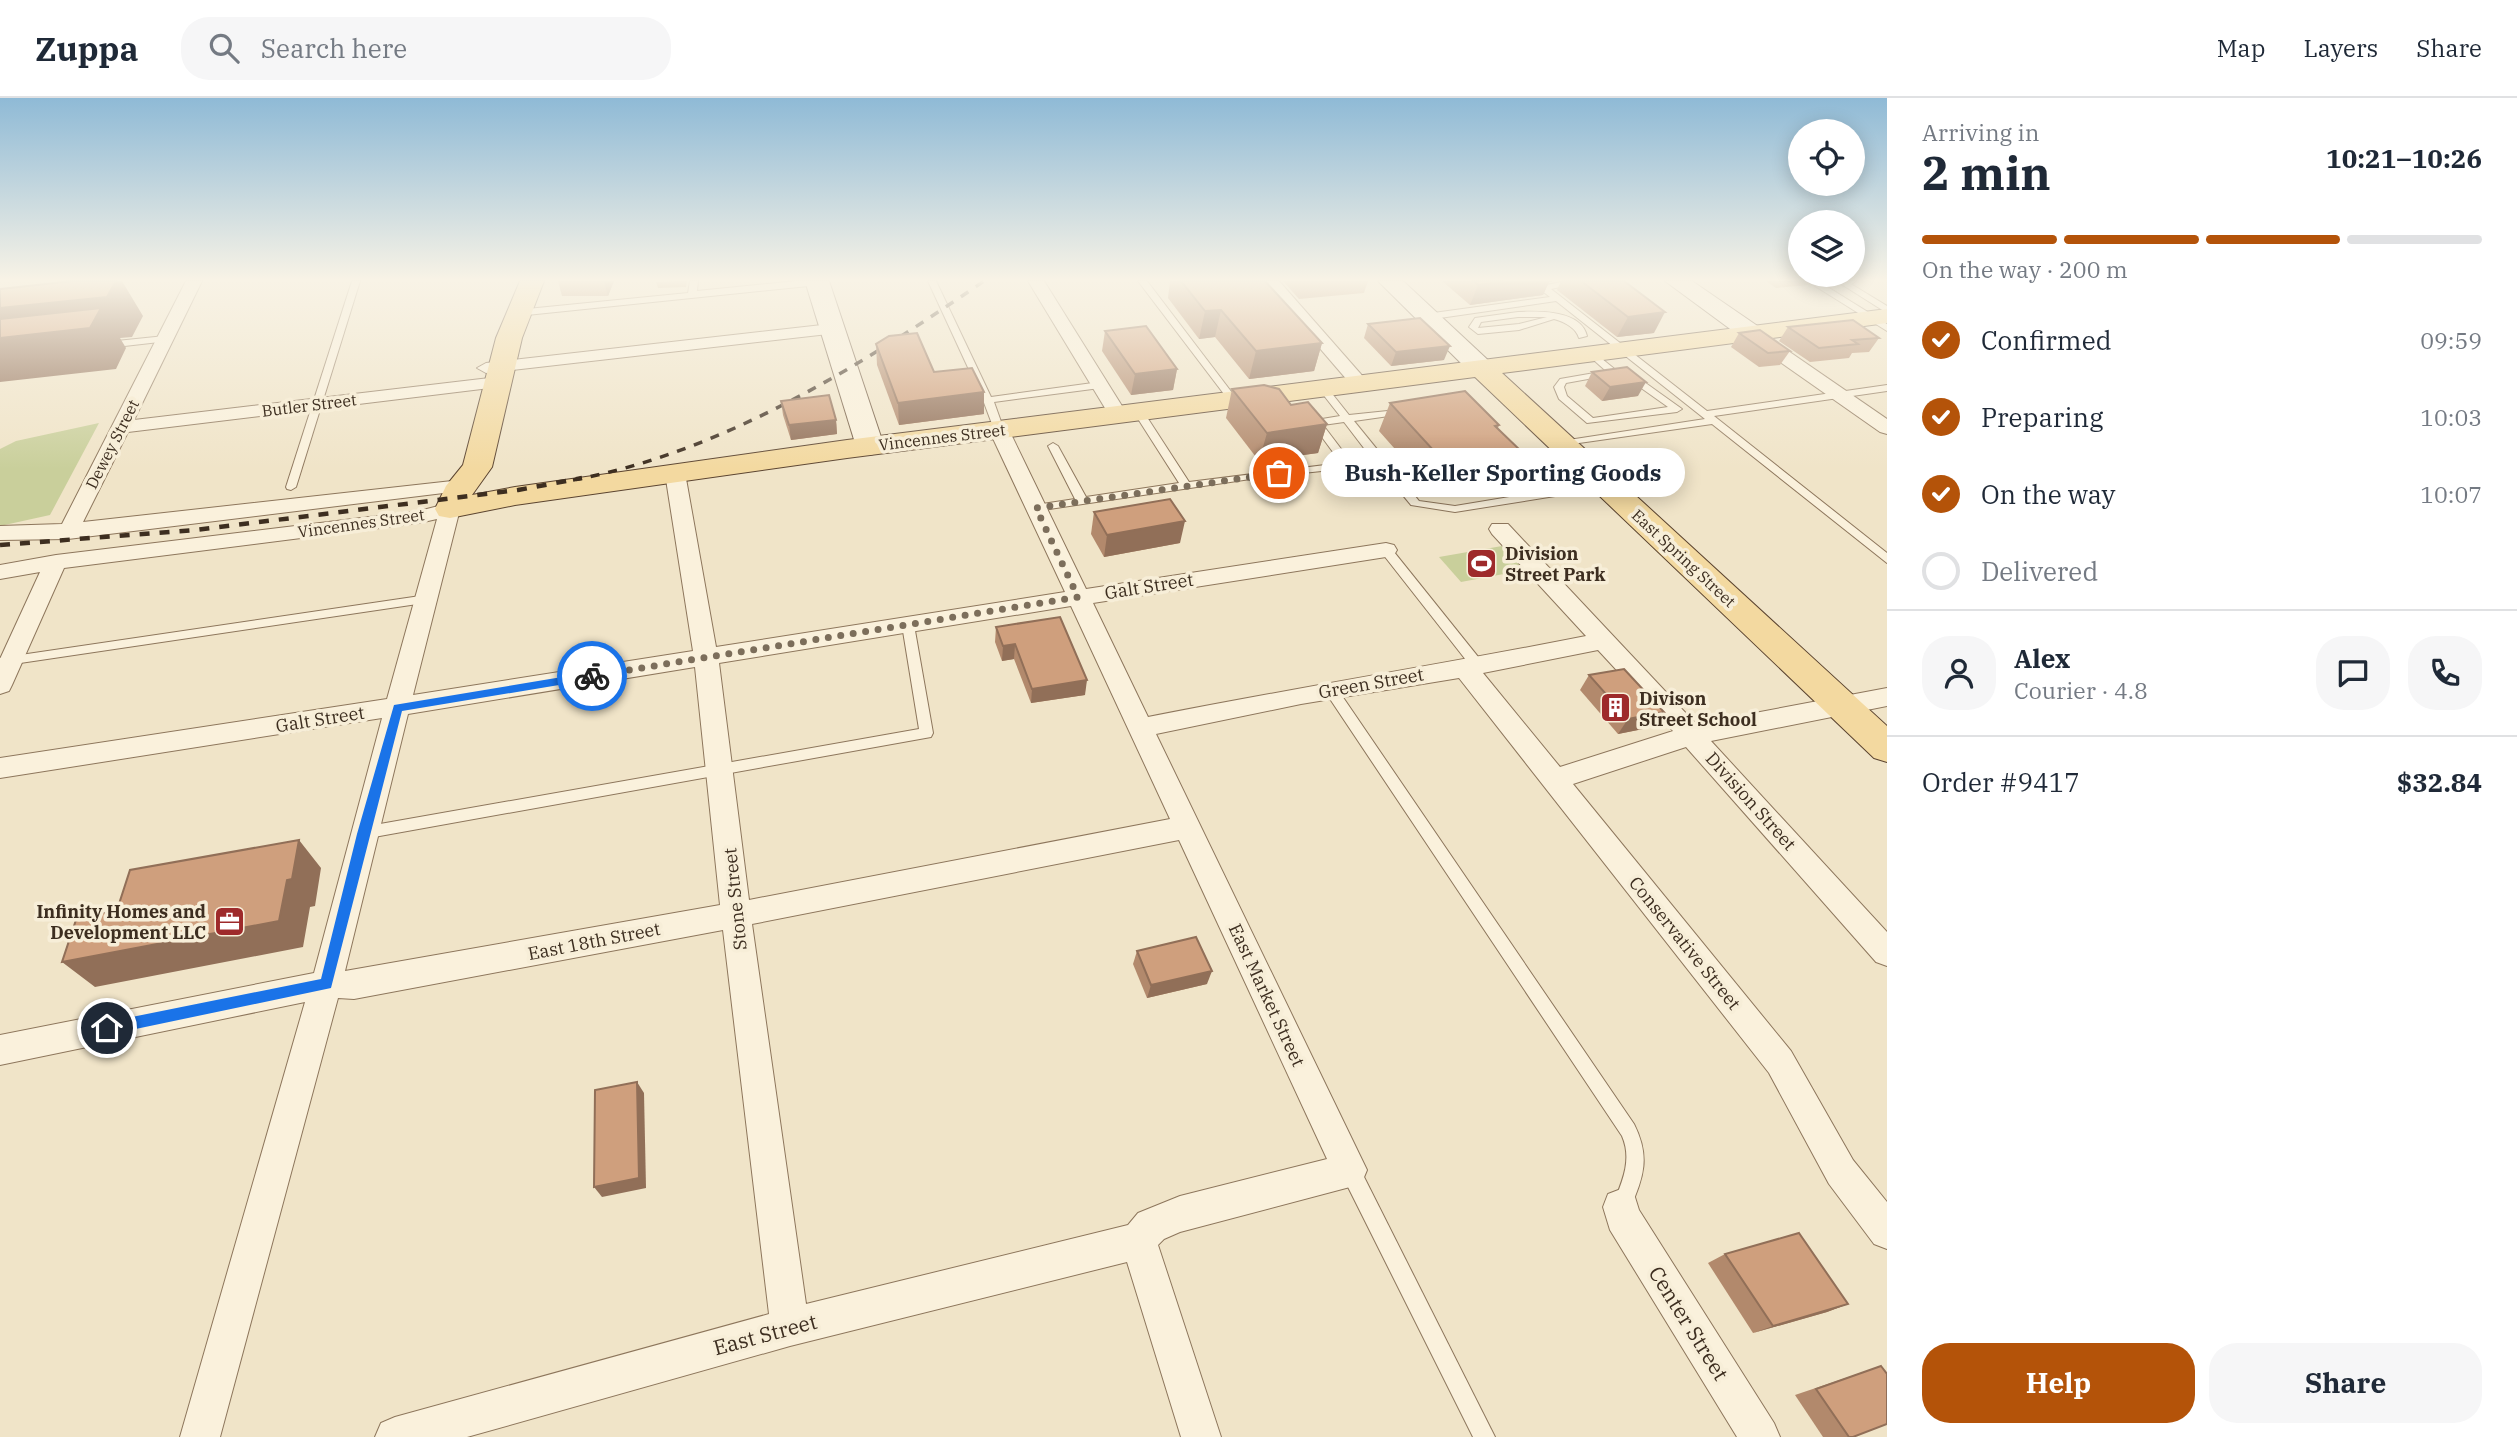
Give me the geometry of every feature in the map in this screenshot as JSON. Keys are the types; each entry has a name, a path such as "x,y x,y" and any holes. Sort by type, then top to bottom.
{"main road":[{"path":"455,498 477,467 497,343"},
{"path":"492,375 505,343"},
{"name":"Vincennes Street","path":"455,498 515,496 870,446 1481,368 1586,345 1618,361 1698,343"},
{"name":"East Spring Street","path":"1481,368 1887,748"}],"street":[{"name":"Dewey Street","path":"68,532 163,343"},
{"name":"Butler Street","path":"120,427 316,404 492,375 724,343"},
{"path":"836,343 870,446"},
{"path":"1074,343 1100,385 1128,413"},
{"path":"1325,343 1360,384"},
{"name":"East Spring Street","path":"1455,343 1481,368"},
{"path":"1766,343 1887,428"},
{"name":"East Market Street","path":"999,430 1350,1170"},
{"name":"Stone Street","path":"676,473 706,658 736,914 790,1327"},
{"path":"200,1437 326,984 363,834 455,498"},
{"name":"Vincennes Street","path":"0,533 68,532 455,498"},
{"name":"Vincennes Street","path":"0,572 56,562 419,517 455,498"},
{"name":"Division Street","path":"1500,529 1691,734 1887,953"},
{"name":"Galt Street","path":"0,768 1386,550"},
{"path":"0,685 5,661 56,562"},
{"name":"Green Street","path":"1140,728 1603,641"},
{"name":"Conservative Street","path":"1471,667 1554,779 1780,1062 1841,1172 1887,1231"},
{"path":"1554,779 1691,734 1887,697"},
{"name":"East 18th Street","path":"0,1050 326,984 367,983 1188,827"},
{"path":"1201,1437 1139,1241 1151,1226 1180,1214 1350,1170"},
{"name":"Center Street","path":"1621,1207 1623,1217 1760,1437"},
{"name":"East Street","path":"410,1435 790,1327 1139,1241"}],"lane":[{"path":"96,347 126,343"},
{"path":"291,486 336,343"},
{"path":"961,343 999,430"},
{"path":"1190,343 1233,400"},
{"path":"1600,343 1630,376 1695,424"},
{"path":"1618,361 1710,418 1887,559"},
{"path":"1609,438 1562,397 1559,387 1563,381 1618,361"},
{"path":"988,400 1100,385"},
{"path":"1323,388 1415,503 1441,509 1605,485"},
{"path":"1562,444 1695,424 1710,418 1887,388"},
{"path":"1591,421 1677,409"},
{"path":"1348,465 1318,425 1320,422 1410,410"},
{"path":"1128,413 1186,486"},
{"path":"1499,437 1540,480 1564,492"},
{"path":"1053,446 1082,501"},
{"path":"1036,508 1380,462"},
{"path":"1386,550 1471,667"},
{"path":"5,661 427,599"},
{"path":"363,834 926,733 908,625"},
{"path":"1331,690 1636,1143 1638,1159 1621,1207"},
{"path":"1350,1170 1483,1437"}],"green space":[{"path":"99,423 50,515 0,526 0,449 16,441"},
{"name":"Division Street Park","path":"1502,546 1525,570 1461,582 1439,557"}],"building":[{"path":"922,343 934,372 972,368 984,392 898,403 876,344"},
{"path":"1114,343 1159,343 1177,369 1135,374"},
{"path":"1250,343 1318,343 1256,351"},
{"path":"1387,343 1447,343 1450,346 1396,352"},
{"path":"1754,343 1779,343 1790,351 1768,353"},
{"path":"1812,343 1858,344 1819,348"},
{"path":"1627,367 1646,382 1610,387 1592,372"},
{"path":"1264,385 1279,389 1291,405 1308,402 1327,424 1267,433 1232,389"},
{"path":"1465,391 1522,452 1445,463 1390,403"},
{"path":"829,395 836,420 789,425 781,401"},
{"path":"1170,499 1185,521 1107,535 1094,512"},
{"path":"1060,617 1087,680 1032,689 1015,644 1003,646 996,627"},
{"path":"1624,669 1664,712 1628,719 1589,675"},
{"path":"299,840 292,879 287,880 279,921 62,962 77,917 117,910 130,870"},
{"path":"1196,937 1212,971 1151,985 1137,951"},
{"path":"637,1082 639,1178 594,1187 595,1090"},
{"path":"1799,1233 1848,1304 1773,1326 1725,1254"},
{"path":"1881,1366 1887,1374 1887,1424 1849,1437 1816,1389"}],"railway":[{"path":"580,478 629,467 737,427 789,402 890,343"},
{"path":"0,545 195,530 518,490 580,478"},
{"path":"573,480 580,478"}],"way so far":[{"path":"592,676 1078,597 1036,508 1279,473"}],"place":[{"name":"Bush-Keller Sporting Goods","path":"1279,473"},
{"name":"Division Street Park","path":"1482,563"},
{"name":"Divison Street School","path":"1616,708"},
{"name":"Infinity Homes and Development LLC","path":"229,921"}],"route":[{"path":"107,1028 326,984 398,707 592,676"}]}
